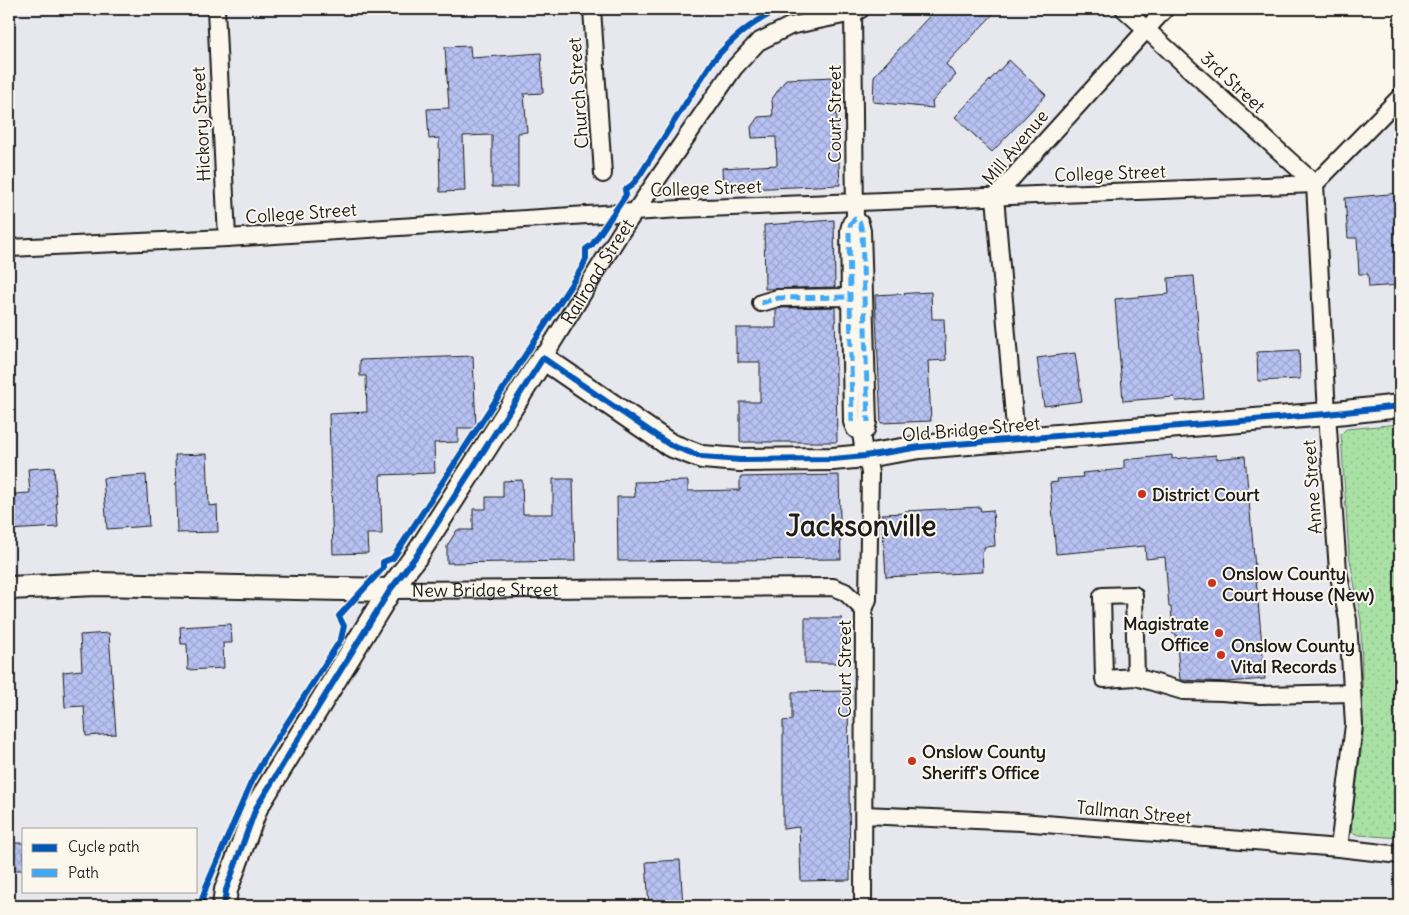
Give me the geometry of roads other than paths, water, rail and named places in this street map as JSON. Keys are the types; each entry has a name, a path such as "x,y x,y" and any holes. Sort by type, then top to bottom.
{"main road":[{"name":"Old Bridge Street","path":"543,358 670,444 702,457 740,460 865,456 920,446 1327,414 1400,406"},
{"name":"Railroad Street","path":"224,906 226,890 256,808 390,590 417,555 543,358"},
{"name":"New Bridge Street","path":"9,588 96,584 390,590"}],"street":[{"name":"Hickory Street","path":"216,9 227,238"},
{"name":"Church Street","path":"592,9 603,174"},
{"name":"3rd Street","path":"1124,9 1315,184"},
{"name":"Mill Avenue","path":"1016,439 995,197 1165,9"},
{"name":"Court Street","path":"856,10 854,220 849,230 852,422 855,429 861,433 870,473 868,599 864,610 864,906"},
{"name":"Railroad Street","path":"543,358 635,211 734,68 758,42 790,26 856,10"},
{"path":"1315,184 1400,97"},
{"name":"College Street","path":"9,248 227,238 635,211 1315,184"},
{"name":"Anne Street","path":"1315,184 1327,414 1338,571 1348,620 1354,725 1339,848"},
{"name":"Court Street","path":"854,220 860,223 862,231 868,422 866,430 861,433"},
{"path":"761,303 778,298 850,297"},
{"name":"New Bridge Street","path":"390,590 833,587 845,592 864,610"},
{"path":"1136,677 1134,595 1102,596 1104,678 1136,677 1183,691 1260,695 1352,693"},
{"name":"Tallman Street","path":"864,815 1021,822 1339,848 1400,855"}],"place":[{"name":"District Court","path":"1142,494"},
{"name":"Onslow County Court House (New)","path":"1212,583"},
{"name":"Magistrate Office","path":"1219,633"},
{"name":"Onslow County Vital Records","path":"1221,655"},
{"name":"Onslow County Sheriff's Office","path":"912,761"}],"district":[{"name":"Jacksonville","path":"861,526"}]}
